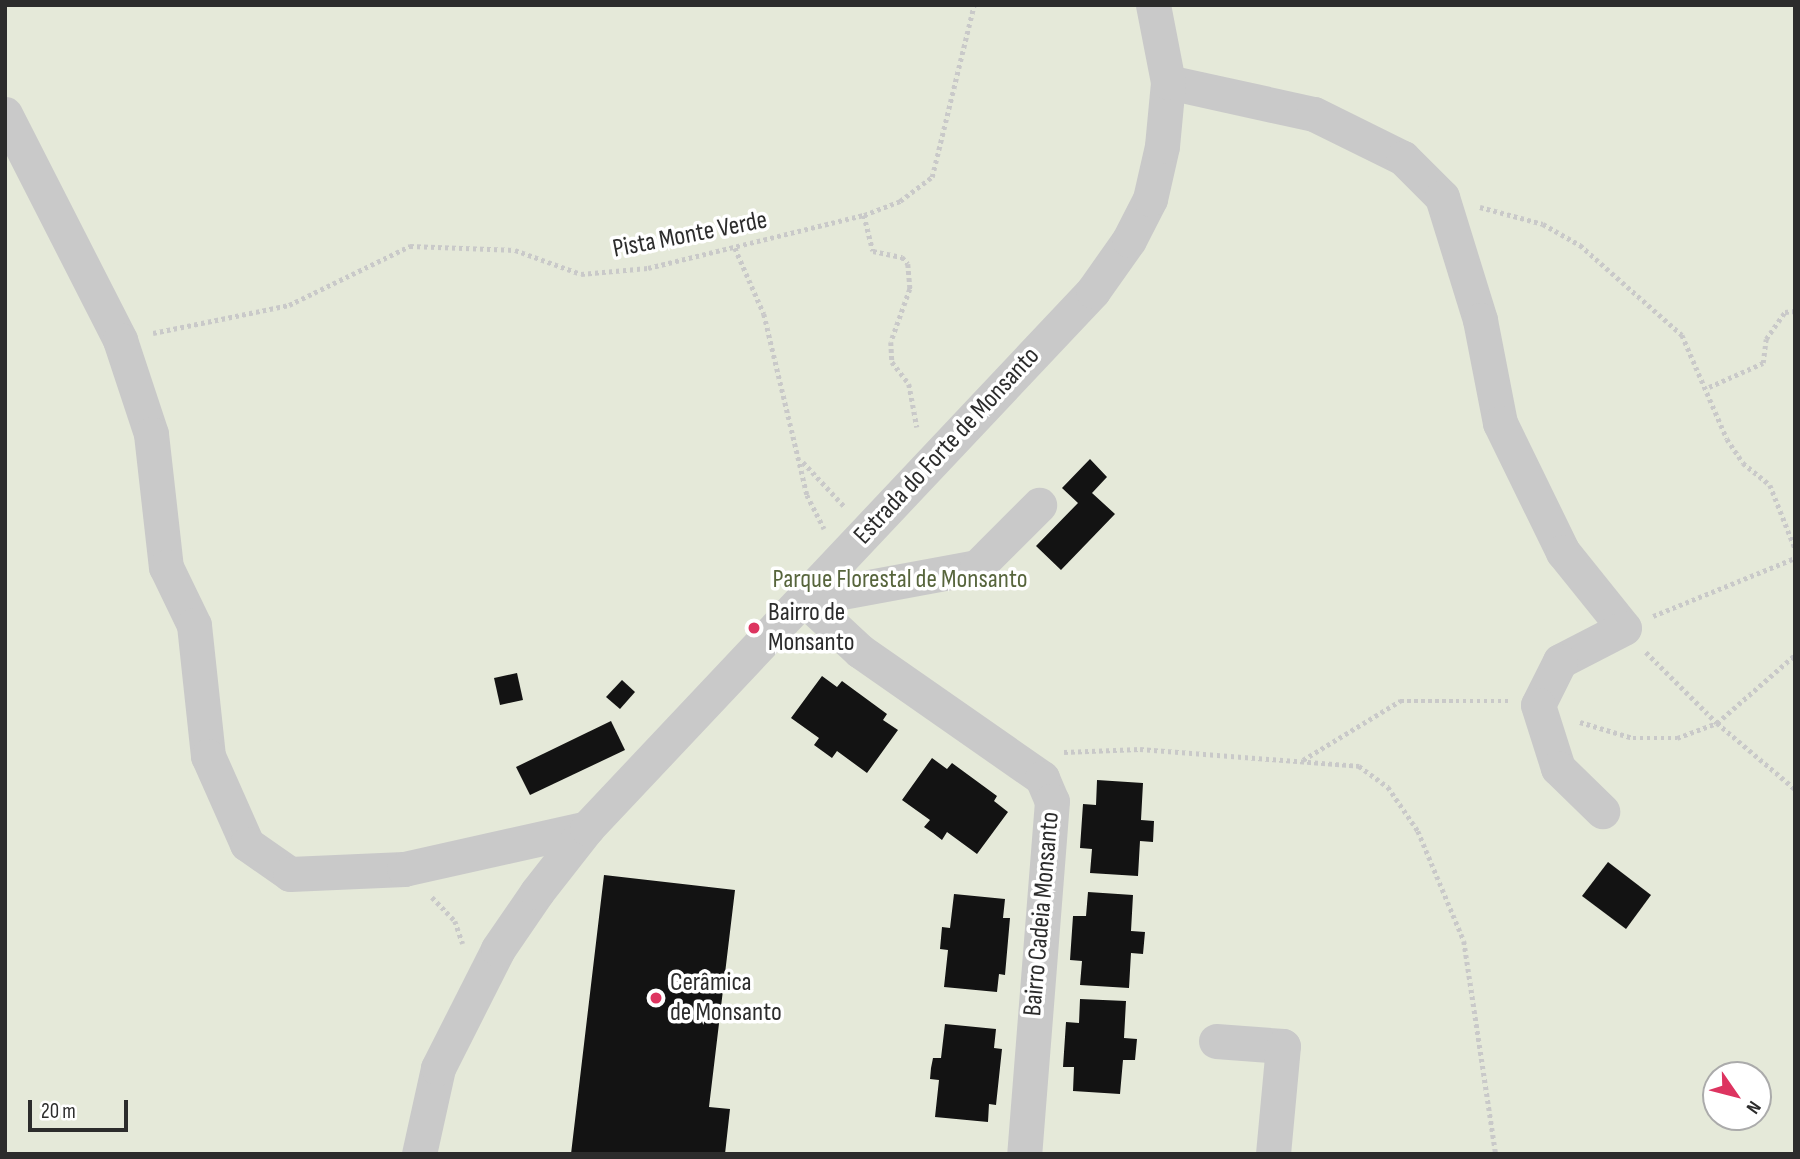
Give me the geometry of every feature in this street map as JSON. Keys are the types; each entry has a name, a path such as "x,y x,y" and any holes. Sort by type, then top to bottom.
{"street":[{"name":"Estrada do Forte de Monsanto","path":"419,1154 438,1068 467,1007 498,950 586,828 1093,291 1129,240 1150,199 1168,82 1153,5"},
{"path":"1168,82 1314,114 1403,158 1442,197 1480,320 1500,423 1563,552 1624,628 1560,661 1538,705 1558,768 1602,811"},
{"path":"5,114 120,340 151,434 166,567 194,625 208,756 242,838 265,860 290,874 404,869 586,828"},
{"path":"804,599 977,567 1039,505"},
{"name":"Bairro Cadeia Monsanto","path":"804,599 860,651 1042,778 1052,801 1024,1154"},
{"path":"1216,1041 1283,1046 1273,1154"}],"path":[{"name":"Pista Monte Verde","path":"120,340 289,305 410,246 515,250 582,274 648,268 864,215 900,201 932,177 974,5"},
{"path":"1442,197 1544,224 1580,245 1682,335 1709,387 1727,439 1743,463 1770,485 1795,548"},
{"path":"864,215 873,251 902,257 908,264 910,289 891,342 892,362 909,384 917,410 918,442"},
{"path":"735,248 764,314 803,461 807,495 840,561"},
{"path":"1709,387 1763,363 1766,339 1784,312 1795,311"},
{"path":"803,461 868,531"},
{"path":"1795,558 1624,628 1717,723 1795,789"},
{"path":"1302,761 1401,701 1538,705 1633,738 1677,738 1717,723 1795,655"},
{"path":"1019,760 1079,749 1140,749 1302,761 1359,766 1388,788 1418,831 1464,941 1496,1154"},
{"path":"404,869 455,921 468,958 467,1007"}],"green space":[{"name":"Parque Florestal de Monsanto","path":"5,5 1795,5 1795,1154 5,1154"}],"building":[{"path":"1090,459 1107,477 1092,493 1115,514 1061,570 1036,546 1078,503 1062,488"},
{"path":"517,673 523,700 500,705 494,678"},
{"path":"822,676 837,687 842,681 887,714 883,720 898,730 867,773 837,751 832,758 814,745 819,738 791,718"},
{"path":"622,680 635,692 620,709 606,697"},
{"path":"611,721 625,750 530,795 516,767"},
{"path":"932,758 947,769 952,763 997,796 994,801 1008,812 977,854 947,832 942,840 924,827 930,820 902,800"},
{"path":"1097,780 1143,783 1141,820 1154,821 1153,842 1140,841 1138,876 1090,873 1092,849 1080,848 1083,804 1096,805"},
{"path":"1608,862 1651,895 1626,929 1582,896"},
{"name":"Cerâmica de Monsanto","path":"604,875 735,890 709,1107 730,1109 725,1154 571,1154"},
{"path":"1088,892 1133,895 1131,931 1145,932 1143,954 1131,953 1129,988 1080,985 1082,961 1070,960 1073,916 1086,916"},
{"path":"954,894 1005,899 1003,918 1010,918 1005,975 999,974 997,992 944,987 948,950 940,949 942,927 950,928"},
{"path":"1080,999 1126,1001 1124,1038 1137,1039 1135,1060 1123,1060 1120,1094 1073,1091 1074,1067 1063,1067 1066,1022 1079,1023"},
{"path":"945,1024 996,1029 994,1048 1002,1049 996,1105 989,1104 988,1122 935,1117 939,1080 930,1079 931,1068 933,1058 941,1058"}],"place":[{"name":"Bairro de Monsanto","path":"754,628"},
{"name":"Cerâmica de Monsanto","path":"656,998"}]}
